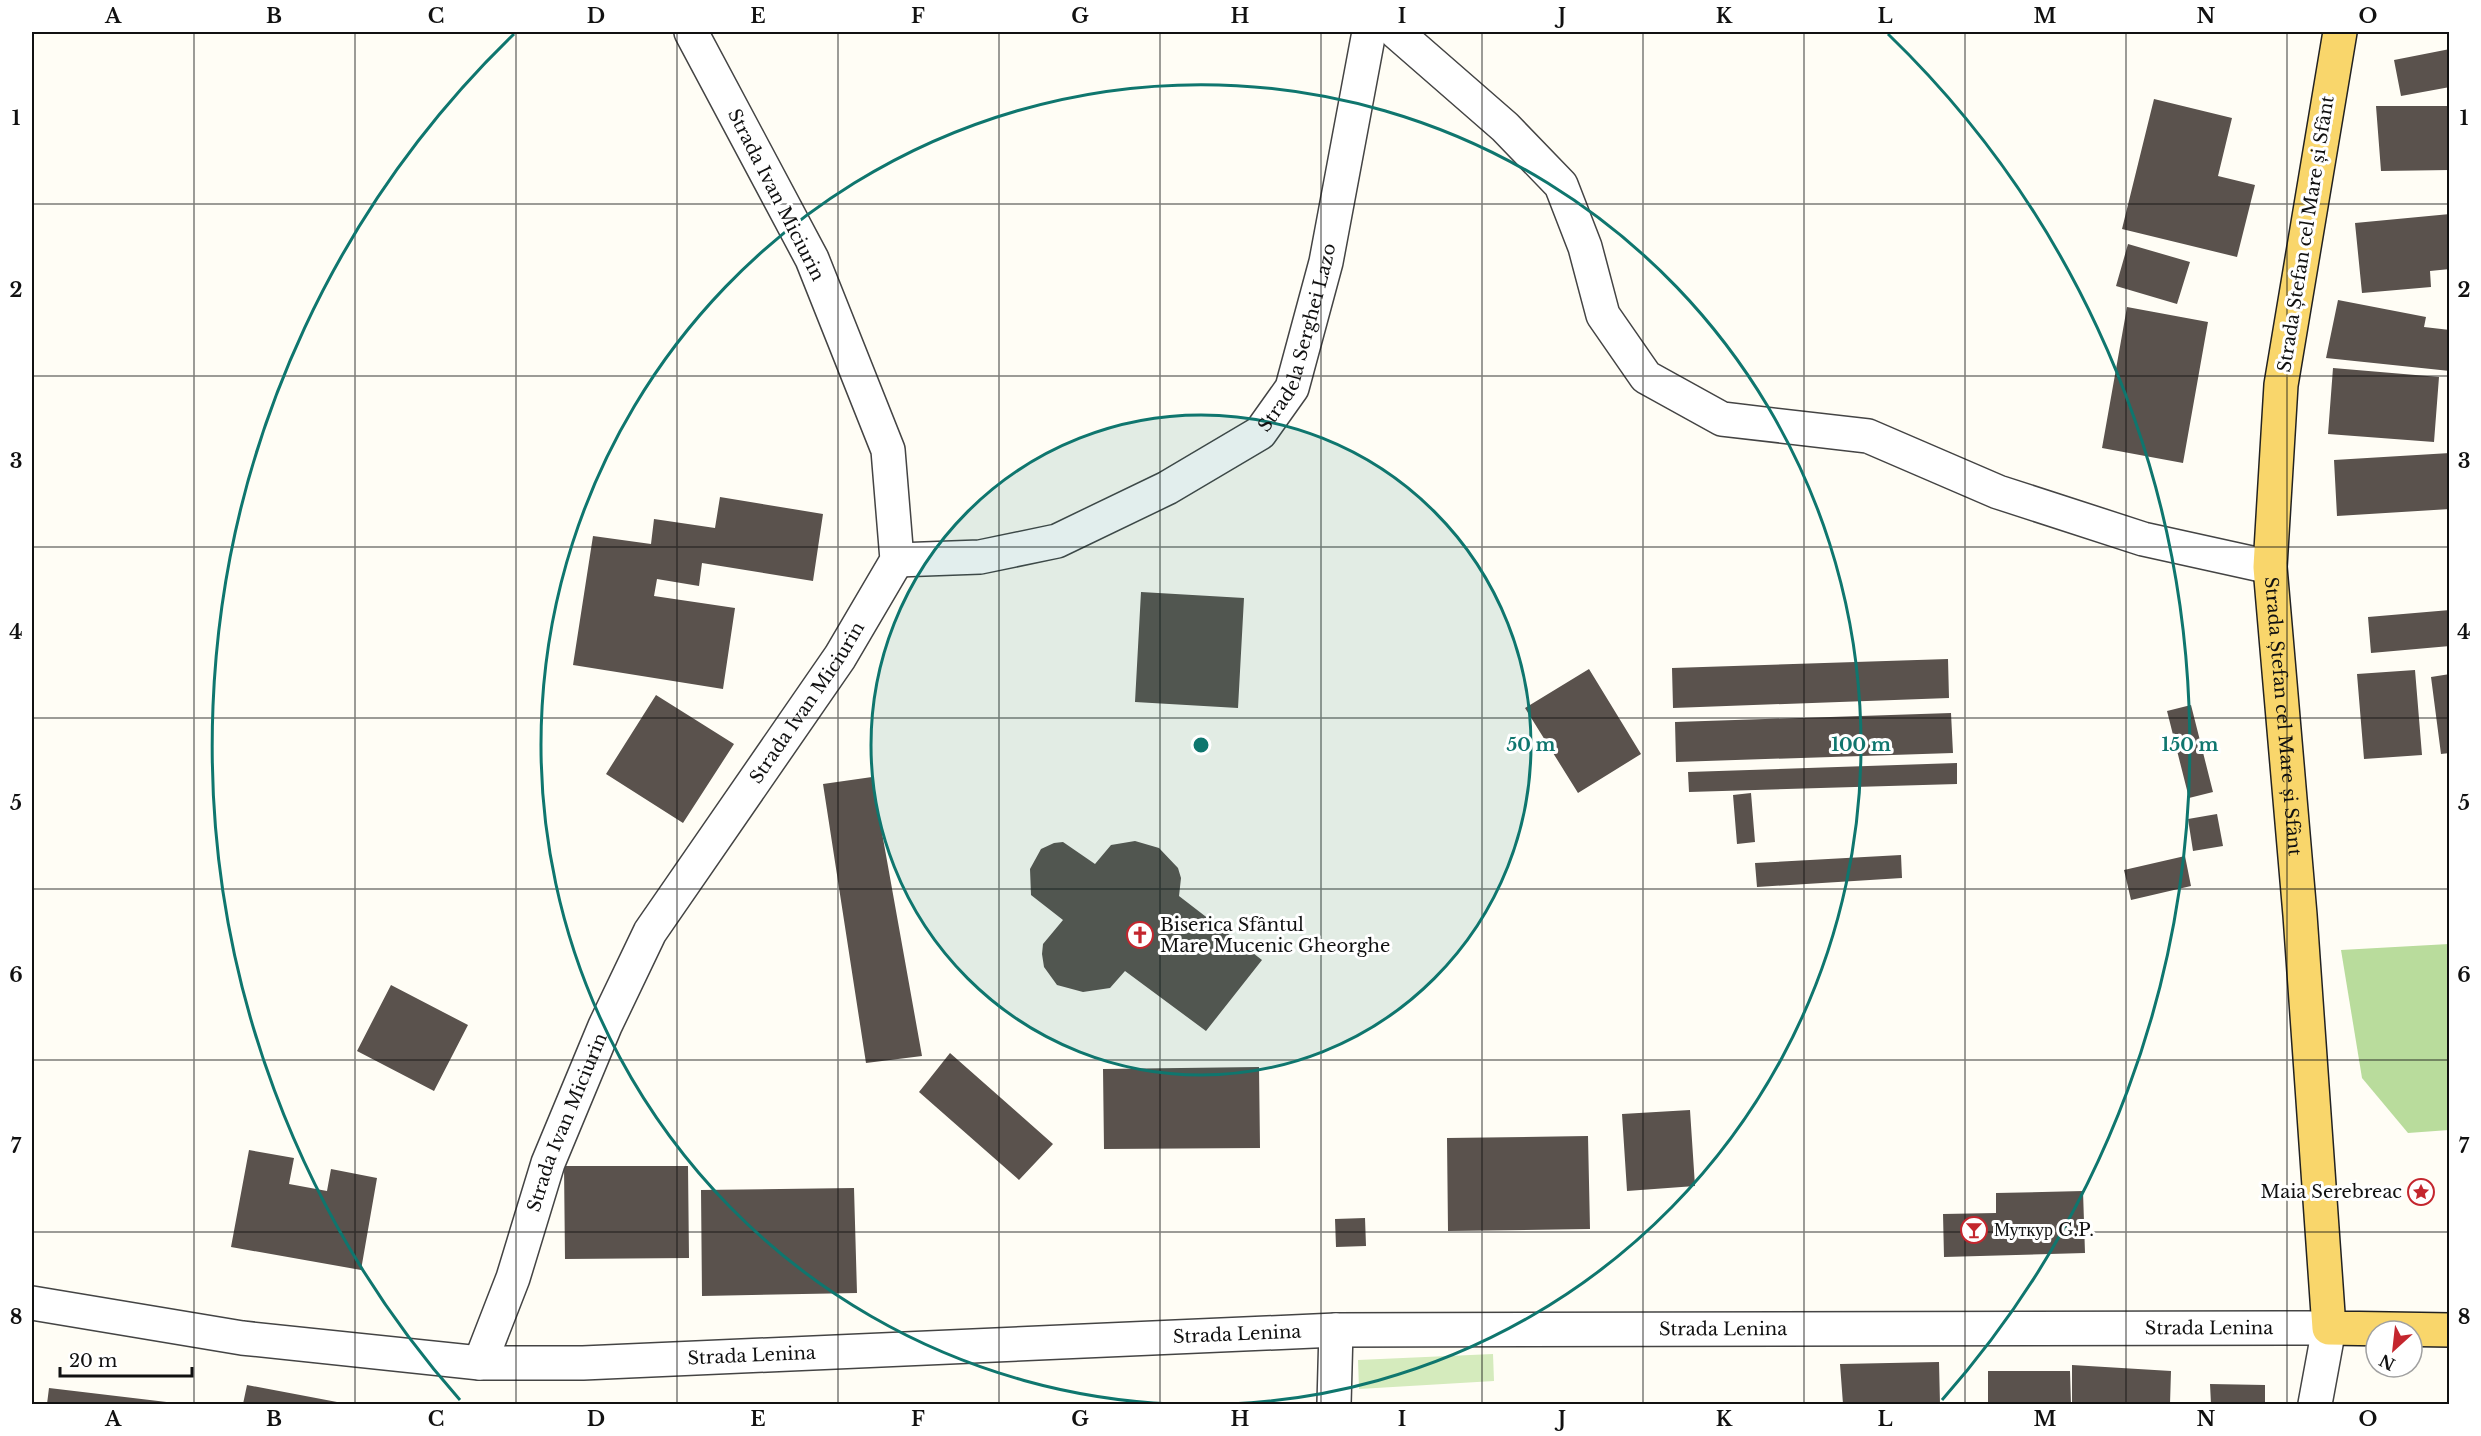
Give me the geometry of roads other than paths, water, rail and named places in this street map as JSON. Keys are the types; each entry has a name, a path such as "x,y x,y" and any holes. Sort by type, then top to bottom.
{"main road":[{"name":"Strada Ștefan cel Mare și Sfânt","path":"2329,1328 2299,903 2270,567 2282,385 2340,32"},
{"name":"Strada Lenina","path":"2329,1328 2450,1329"}],"street":[{"name":"Strada Ivan Miciurin","path":"480,1363 513,1278 548,1163 605,1026 650,932 840,657 897,560 888,450 812,259 691,32"},
{"name":"Stradela Serghei Lazo","path":"897,560 980,557 1057,541 1167,488 1260,433 1292,388 1326,262 1368,32"},
{"path":"1396,32 1505,127 1561,185 1585,247 1603,315 1646,378 1722,419 1868,436 1998,492 2143,539 2270,567"},
{"name":"Strada Lenina","path":"32,1303 242,1338 480,1363 583,1363 1336,1330 2329,1328"},
{"name":"Strada Ștefan cel Mare și Sfânt","path":"2315,1404 2329,1328"},
{"path":"1334,1404 1336,1330"}],"place":[{"name":"Biserica Sfântul Mare Mucenic Gheorghe","path":"1140,935"},
{"name":"Maia Serebreac","path":"2421,1192"},
{"name":"Муткур G.P.","path":"1974,1230"}]}
